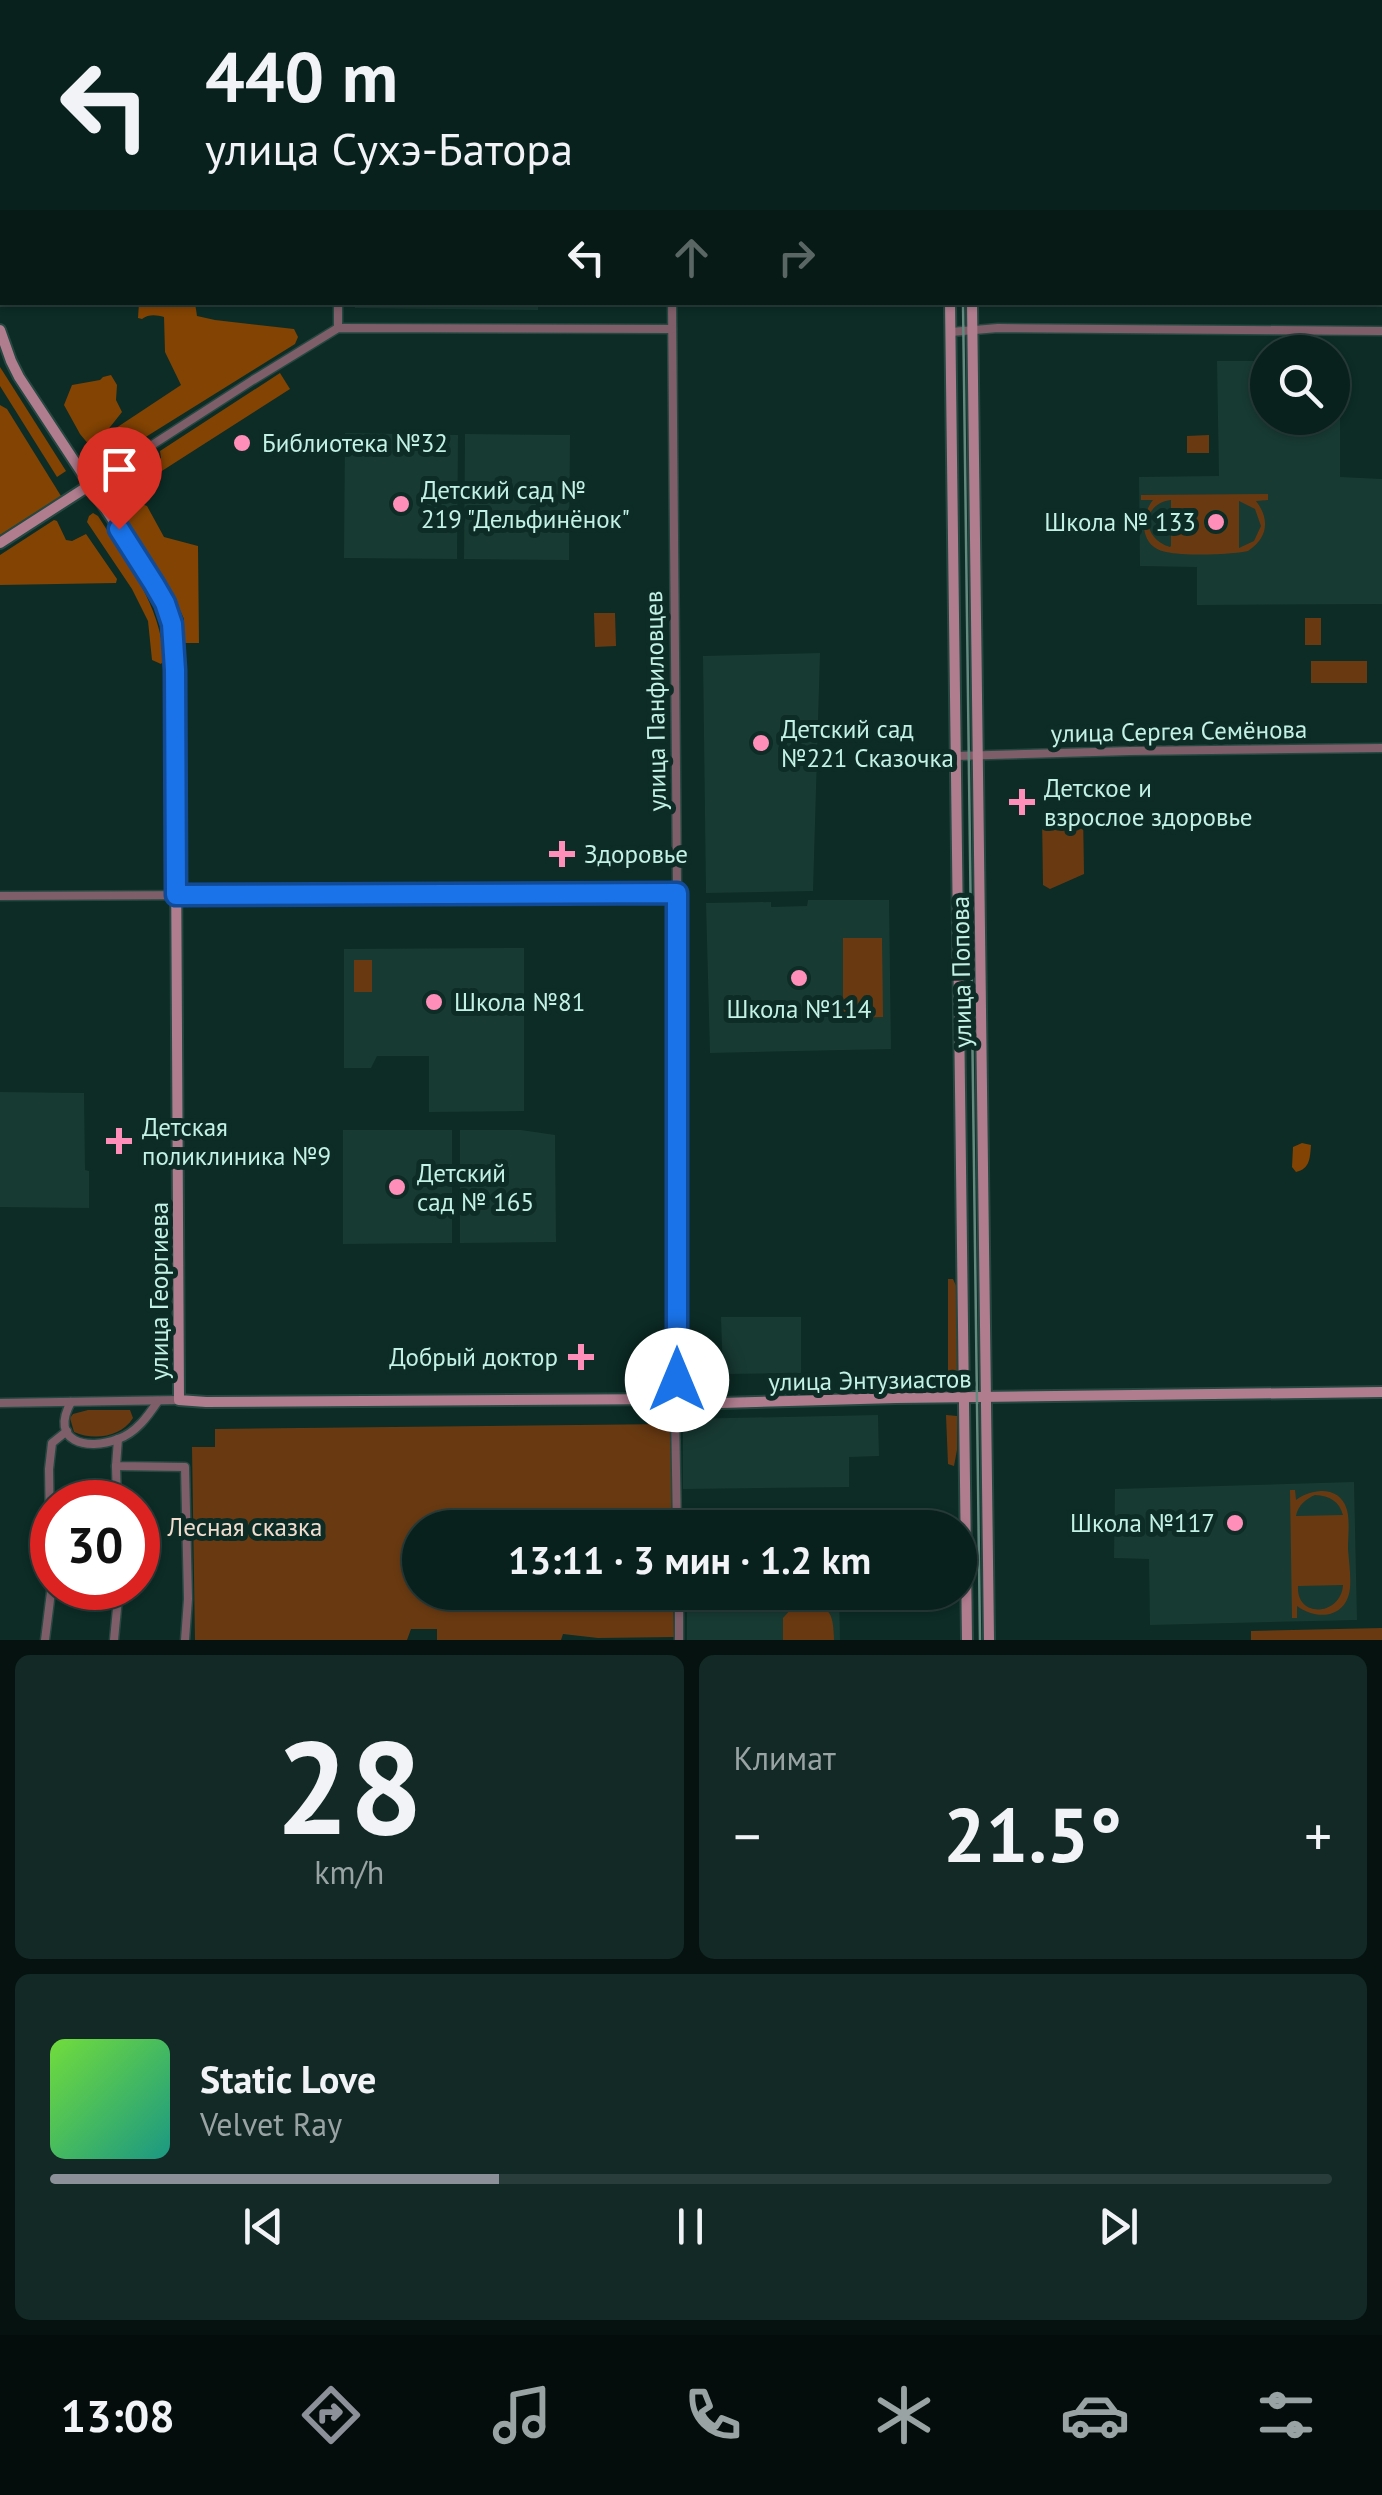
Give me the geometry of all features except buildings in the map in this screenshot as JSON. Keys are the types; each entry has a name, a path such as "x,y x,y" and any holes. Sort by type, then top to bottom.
{"main road":[{"name":"улица Попова","path":"950,305 964,1398 978,1618 989,1640"},
{"name":"улица Попова","path":"967,1640 978,1618 986,1397 972,305"},
{"name":"улица Георгиева","path":"0,330 19,376 154,584 172,624 179,1400"},
{"path":"0,543 90,484"},
{"name":"улица Энтузиастов","path":"179,1400 676,1399 721,1403 1382,1392"}],"street":[{"path":"338,305 338,328"},
{"name":"улица Панфиловцев","path":"672,305 678,1510"},
{"path":"90,484 338,328 672,329"},
{"path":"950,332 1382,331"},
{"name":"улица Сергея Семёнова","path":"956,756 1382,748"},
{"path":"0,896 677,893"},
{"path":"71,1402 64,1415 70,1438 99,1443 118,1440 138,1426 158,1400"},
{"name":"улица Энтузиастов","path":"0,1403 179,1400"},
{"path":"45,1640 51,1592 52,1442 66,1431"},
{"path":"116,1480 118,1440"},
{"path":"116,1466 185,1467 185,1640"},
{"path":"114,1640 117,1610"},
{"path":"679,1610 680,1640"}],"shaded area":[{"path":"139,305 195,305 197,316 294,329 298,337 295,344 128,448 116,428 181,385 165,352 164,317 138,318"},
{"path":"355,305 538,305 538,310"},
{"name":"Школа № 133","path":"1217,361 1250,361 1250,435 1340,435 1340,477 1382,479 1382,604 1197,605 1197,567 1140,566 1139,477 1219,476"},
{"path":"0,367 66,471 57,477 0,386"},
{"path":"280,373 290,389 129,492 124,482 161,458 160,451"},
{"path":"111,375 122,412 95,446 90,446 64,405 72,385"},
{"path":"0,405 7,409 61,496 0,535"},
{"name":"Детский сад № 219 \"Дельфинёнок\"","path":"345,433 458,435 457,559 344,558"},
{"path":"465,434 570,435 569,560 464,559"},
{"path":"126,498 147,506 164,537 198,546 199,643 184,643 184,619 170,588 116,503"},
{"path":"93,513 120,550 149,602 161,640 161,664 152,660 148,621 132,589 87,522"},
{"path":"54,520 66,540 86,534 116,583 0,585 0,555"},
{"path":"820,653 813,891 706,893 703,656"},
{"name":"Школа №114","path":"808,900 889,900 891,1049 710,1053 706,903 807,906"},
{"name":"Школа №81","path":"524,948 524,1111 429,1112 429,1056 377,1056 371,1068 344,1068 344,949"},
{"path":"0,1092 84,1093 89,1208 0,1207"},
{"name":"Детский сад № 165","path":"343,1130 452,1130 452,1243 343,1244"},
{"path":"460,1130 521,1130 555,1135 556,1242 460,1243"},
{"path":"1311,1145 1310,1158 1307,1166 1296,1172 1292,1167 1293,1147"},
{"path":"721,1317 801,1317 801,1373 723,1374"},
{"path":"878,1415 879,1456 849,1457 849,1487 683,1489 683,1419"},
{"name":"Школа №117","path":"1354,1482 1357,1620 1150,1625 1149,1559 1114,1558 1115,1489"},
{"path":"687,1610 839,1610 840,1640 687,1640"}],"green space":[{"path":"1209,435 1209,453 1187,453 1187,436"},
{"path":"1268,494 1268,500 1256,501 1265,528 1260,540 1248,551 1166,552 1147,538 1145,515 1153,500 1141,500 1141,495","holes":["1171,500 1171,546 1170,547 1154,537 1148,522 1154,508","1239,501 1255,509 1261,526 1254,541 1239,548"]},
{"path":"594,613 615,613 616,646 595,647"},
{"path":"1305,618 1321,618 1321,645 1305,645"},
{"path":"1311,661 1367,661 1367,683 1311,683"},
{"path":"1083,811 1084,874 1050,889 1043,885 1042,813"},
{"path":"843,938 882,938 883,1017 843,1018"},
{"path":"354,960 372,960 372,992 354,992"},
{"path":"948,1279 953,1279 957,1288 955,1387 948,1385"},
{"path":"88,1410 130,1410 133,1418 122,1429 106,1435 74,1432 70,1418"},
{"path":"946,1415 957,1416 954,1466 948,1464"},
{"name":"Лесная сказка","path":"671,1424 672,1510 402,1510 402,1610 673,1610 674,1637 598,1638 563,1634 561,1640 437,1640 437,1629 411,1629 407,1640 195,1640 192,1447 215,1447 215,1429"},
{"path":"1290,1490 1295,1490 1296,1500 1317,1491 1332,1493 1343,1502 1348,1515 1348,1598 1330,1614 1313,1614 1297,1606 1297,1618 1292,1618","holes":["1315,1495 1333,1500 1343,1515 1296,1516 1303,1503","1343,1585 1335,1603 1327,1608 1311,1608 1299,1597 1298,1586"]},
{"path":"790,1610 827,1610 834,1640 783,1640 783,1618"},
{"path":"1382,1628 1382,1640 1251,1640 1251,1631"}],"tram line":[{"path":"963,305 980,1640"}],"place":[{"name":"Библиотека №32","path":"242,443"},
{"name":"Детский сад № 219 \"Дельфинёнок\"","path":"401,504"},
{"name":"Школа № 133","path":"1216,522"},
{"name":"Детский сад №221 Сказочка","path":"761,743"},
{"name":"Детское и взрослое здоровье","path":"1022,802"},
{"name":"Здоровье","path":"562,854"},
{"name":"Школа №114","path":"799,978"},
{"name":"Школа №81","path":"434,1002"},
{"name":"Детская поликлиника №9","path":"119,1141"},
{"name":"Детский сад № 165","path":"397,1187"},
{"name":"Добрый доктор","path":"581,1357"},
{"name":"Школа №117","path":"1235,1523"}],"route":[{"path":"119,529 165,603 172,624 176,895 677,893 677,1380"}]}
